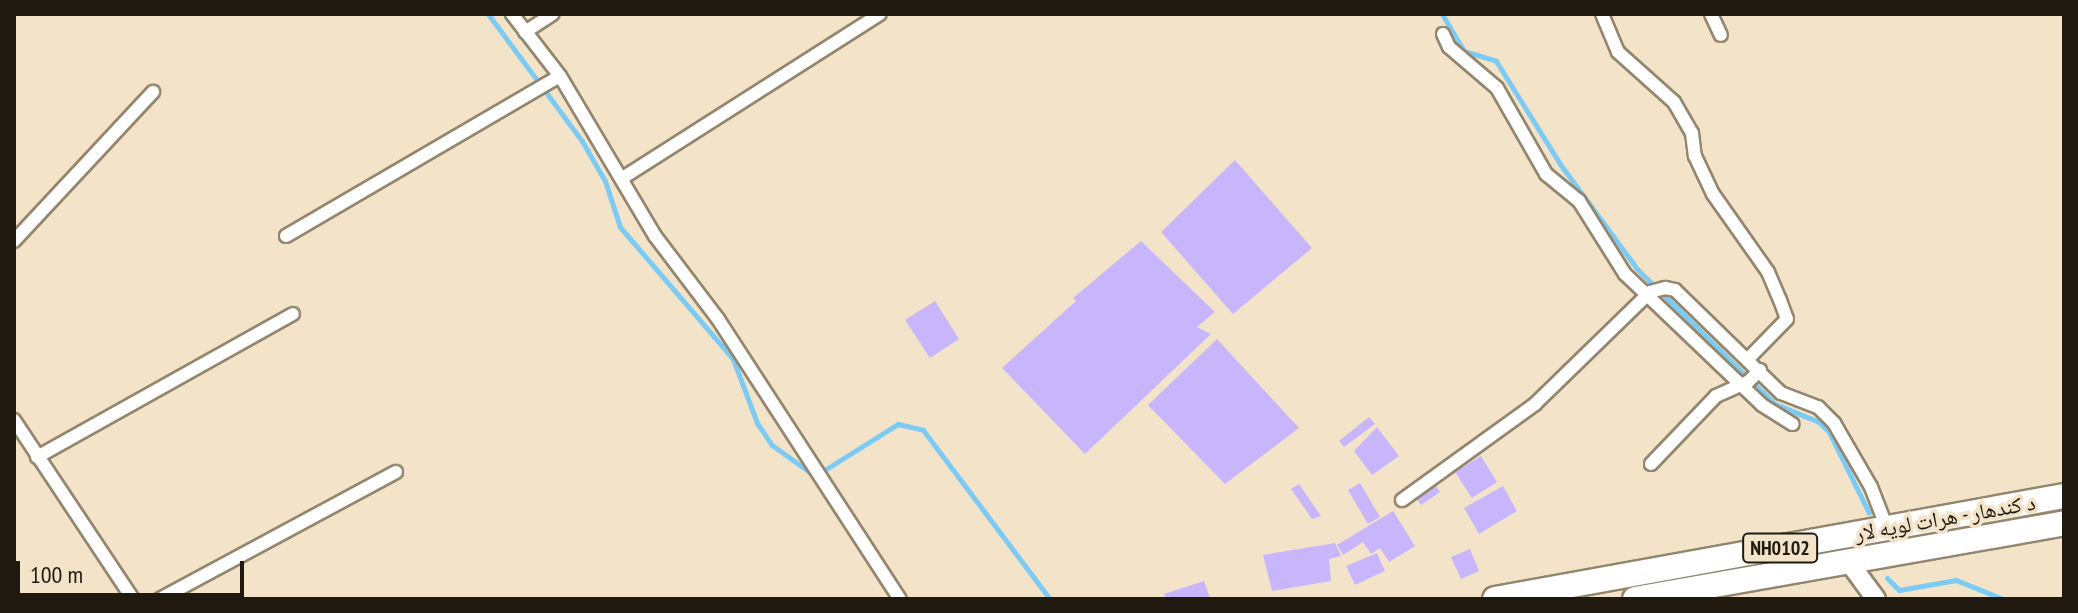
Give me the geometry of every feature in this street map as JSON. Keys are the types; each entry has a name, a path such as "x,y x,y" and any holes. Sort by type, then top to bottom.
{"highway":[{"name":"د کندهار - هرات لويه لار","path":"1495,599 1522,597 2064,496"},
{"name":"د کندهار - هرات لويه لار","path":"1635,599 2064,523"}],"street":[{"path":"512,14 525,32 550,82 624,177 655,236 718,319 900,599"},
{"path":"525,32 553,14"},
{"path":"624,177 880,14"},
{"path":"1602,14 1618,52 1674,102 1692,133 1695,156 1713,194 1768,272 1780,300 1787,319 1749,358"},
{"path":"1711,14 1721,35"},
{"path":"1443,34 1449,47 1497,88 1546,174 1579,201 1625,274 1751,377 1792,424"},
{"path":"286,236 550,82"},
{"path":"14,241 153,92"},
{"path":"1402,500 1535,404 1648,294 1665,288 1675,290 1720,337 1749,358 1751,377"},
{"path":"37,457 293,314"},
{"path":"1651,464 1716,396 1751,377"},
{"path":"1751,377 1818,407 1834,423 1871,487 1887,528"},
{"path":"14,420 133,599"},
{"path":"160,599 396,472"},
{"path":"1848,561 1876,599"}],"building":[{"path":"1235,160 1312,248 1233,314 1161,232"},
{"path":"1141,241 1215,312 1197,327 1211,334 1085,454 1002,368 1076,301 1073,298"},
{"path":"935,301 959,339 930,358 905,320"},
{"path":"1217,339 1299,428 1225,484 1148,405"},
{"path":"1369,417 1375,424 1344,447 1339,441"},
{"path":"1377,427 1399,456 1372,475 1354,451"},
{"path":"1481,456 1497,482 1472,498 1455,472"},
{"path":"1433,481 1440,492 1421,505 1417,499 1408,504 1405,499"},
{"path":"1360,483 1380,517 1368,524 1348,490"},
{"path":"1299,484 1321,516 1312,519 1291,489"},
{"path":"1503,486 1517,511 1479,534 1464,508"},
{"path":"1393,511 1415,546 1389,562 1380,548 1371,554 1363,542 1343,555 1337,545"},
{"path":"1335,543 1341,556 1329,559 1331,581 1272,591 1263,555"},
{"path":"1470,549 1479,571 1461,579 1451,557"},
{"path":"1377,553 1385,571 1355,585 1346,566"},
{"path":"1204,581 1210,598 1166,599 1164,594"}],"waterway":[{"path":"488,14 582,141 605,181 620,227 733,359 757,423 772,445 815,476 898,424 923,430 1050,599"},
{"path":"1442,14 1464,51 1496,61 1560,164 1637,269 1775,404 1819,422 1829,432 1869,513"},
{"path":"1887,578 1899,590 1956,580 2003,599"}]}
